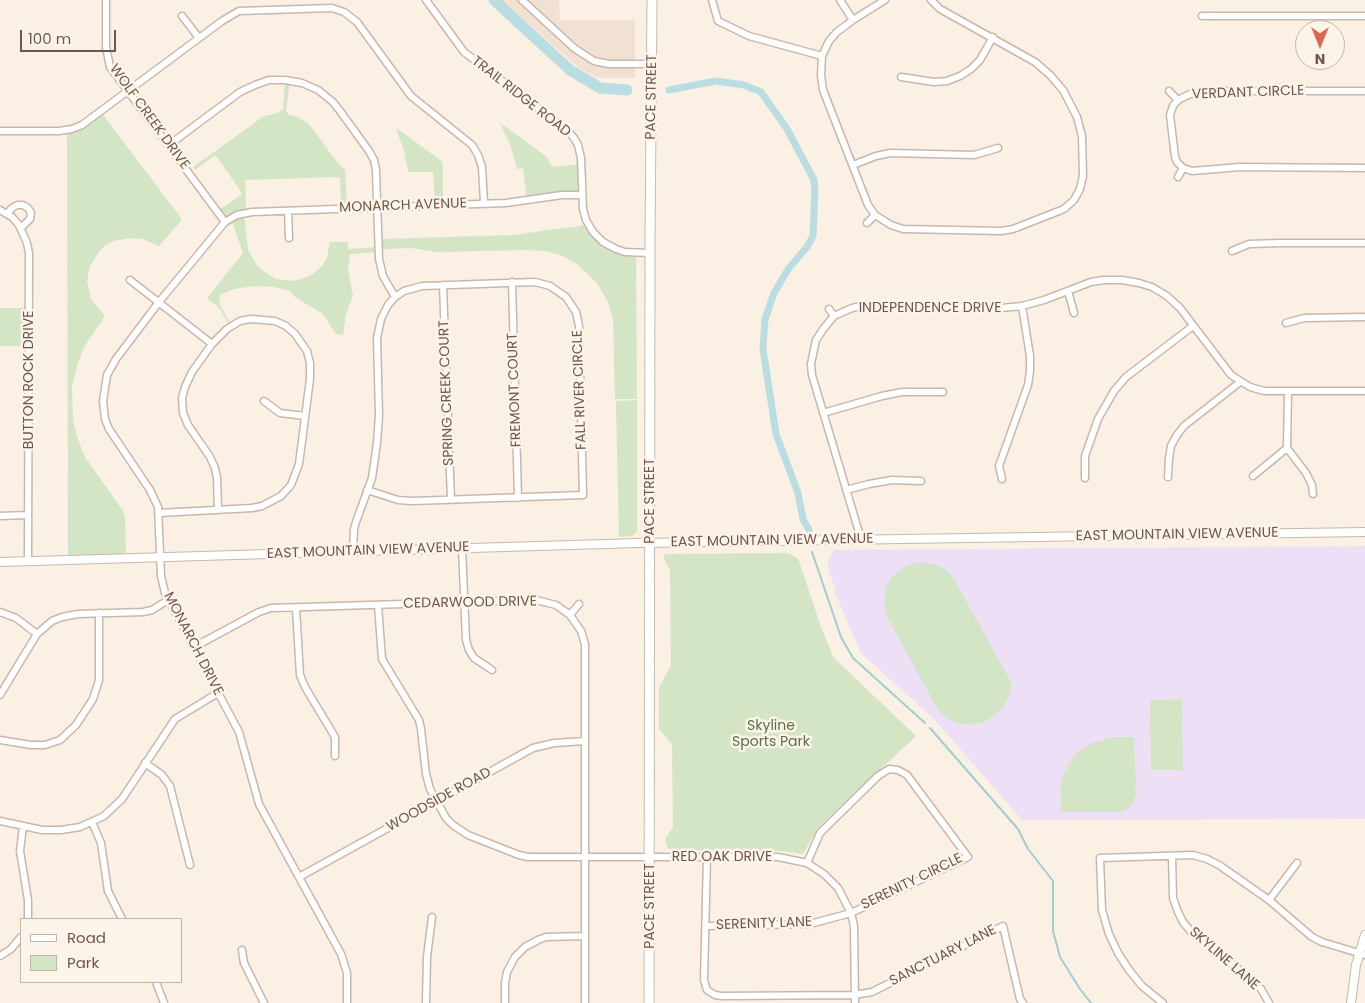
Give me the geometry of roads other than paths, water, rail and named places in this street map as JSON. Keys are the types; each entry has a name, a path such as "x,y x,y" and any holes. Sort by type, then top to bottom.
{"main road":[{"name":"PACE STREET","path":"649,1003 652,0"}],"street":[{"name":"WOLF CREEK DRIVE","path":"106,0 106,46 112,69 225,222"},
{"name":"TRAIL RIDGE ROAD","path":"426,0 464,52 571,134 578,145 581,158 583,209 586,220 594,232 603,242 616,249 625,252 650,253"},
{"path":"522,0 574,48 594,61 609,64 652,64"},
{"path":"712,0 718,21 749,36 822,56"},
{"path":"840,0 853,20"},
{"path":"885,0 853,20 837,32 829,41 822,56 821,75 823,90 868,205 876,215 891,226 903,229 1001,231 1014,229 1064,209 1074,200 1080,189 1083,176 1082,136 1077,117 1063,90 1035,62 940,9 930,0"},
{"path":"0,131 59,131 72,129 87,122 198,38 239,11 327,8 344,12 361,26 411,96 472,145 482,166 484,203"},
{"path":"182,16 198,38"},
{"path":"1202,16 1365,16"},
{"path":"900,78 934,82 947,81 960,76 980,60 993,37"},
{"path":"169,145 240,92 251,86 274,80 286,80 302,83 318,90 333,102 369,151 376,170 379,259 381,270 395,297 383,314 378,330 379,431 373,474 354,529 353,551"},
{"path":"1169,91 1178,100"},
{"name":"VERDANT CIRCLE","path":"1184,168 1177,162 1175,157 1170,115 1173,106 1178,100 1190,94 1223,91 1365,91"},
{"path":"853,165 890,153 974,155 998,148"},
{"path":"1178,177 1184,168 1192,171 1240,168 1365,168"},
{"name":"MONARCH AVENUE","path":"225,222 244,213 506,203 562,195 582,195"},
{"path":"3,212 17,204 28,208 31,213 30,219 21,228"},
{"path":"288,211 289,238"},
{"name":"BUTTON ROCK DRIVE","path":"3,212 16,221 21,228 29,253 28,561"},
{"path":"867,222 876,215"},
{"name":"MONARCH DRIVE","path":"225,222 159,302 112,364 106,381 103,401 105,420 111,434 150,490 156,502 159,513 162,582 168,600 239,732 257,800 338,947 347,976 347,1003"},
{"path":"1232,251 1248,244 1365,244"},
{"path":"130,280 212,344"},
{"name":"INDEPENDENCE DRIVE","path":"834,316 852,308 866,305 989,308 1022,306 1092,282 1122,280 1152,287 1167,296 1180,308 1231,374 1250,388 1264,391 1288,392 1365,391"},
{"name":"FREMONT COURT","path":"512,282 518,498"},
{"name":"FALL RIVER CIRCLE","path":"368,490 404,501 583,495 578,321 571,303 559,291 547,284 535,282 415,287 404,290 395,297"},
{"name":"SPRING CREEK COURT","path":"443,285 451,500"},
{"path":"1068,291 1074,313"},
{"path":"1002,479 999,466 1028,385 1030,371 1030,356 1022,306"},
{"path":"829,309 834,316 816,340 812,354 812,375 861,540"},
{"path":"1286,324 1304,318 1365,317"},
{"path":"159,513 218,510 262,506 275,501 285,493 294,481 298,469 310,379 310,363 302,343 292,330 275,321 251,319 240,321 230,327 212,344 189,376 184,392 182,407 188,425 210,457 215,468 218,510"},
{"path":"1085,478 1085,456 1098,419 1114,391 1126,377 1193,326"},
{"path":"1168,477 1171,446 1177,435 1184,426 1240,382"},
{"path":"823,413 902,392 943,392"},
{"path":"1288,392 1287,448 1306,473 1312,485 1313,494"},
{"path":"264,401 280,413 304,416"},
{"path":"1253,476 1287,448"},
{"path":"846,490 892,480 920,481"},
{"path":"0,516 28,515"},
{"name":"EAST MOUNTAIN VIEW AVENUE","path":"0,562 650,542 1365,532"},
{"path":"462,548 465,637 468,647 477,660 492,670"},
{"path":"0,695 37,634 46,625 62,617 99,613 143,612 152,610 168,600"},
{"name":"CEDARWOOD DRIVE","path":"194,647 264,610 463,602 540,601 556,605 570,615"},
{"path":"579,604 570,615 581,631 585,644 585,1003"},
{"name":"RED OAK DRIVE","path":"378,605 382,659 420,722 427,781 436,801 448,820 462,831 519,855 532,857 778,857 807,863 824,874 838,888 851,912 854,926 855,1003"},
{"path":"296,608 300,675 305,687 335,737 335,756"},
{"path":"0,612 16,618 37,634"},
{"path":"0,740 31,745 45,745 60,740 76,725 93,699 99,680 99,613"},
{"path":"0,821 42,830 74,828 92,822 117,805 176,719 218,694"},
{"name":"WOODSIDE ROAD","path":"299,876 533,748 554,743 585,742"},
{"path":"146,763 162,775 170,786 190,865"},
{"name":"SERENITY CIRCLE","path":"807,863 820,834 878,776 889,769 898,770 907,775 968,857 851,912"},
{"path":"92,822 101,843 107,889 122,918"},
{"path":"23,826 20,851 28,900 28,918"},
{"name":"SKYLINE LANE","path":"1172,856 1173,898 1183,922 1193,934 1261,989 1269,1003"},
{"path":"1163,1003 1142,986 1129,970 1109,934 1102,910 1100,858 1193,856 1207,859 1220,864 1269,900 1312,936 1322,942 1362,954"},
{"name":"SANCTUARY LANE","path":"707,857 704,980 707,990 715,994 722,996 854,995 872,992 1004,926 1020,1002"},
{"path":"1269,900 1297,863"},
{"name":"SERENITY LANE","path":"706,926 810,924 851,912"},
{"path":"426,1003 427,954 432,917"},
{"path":"1351,1003 1356,965 1362,954 1365,935"},
{"path":"506,1003 505,983 507,972 515,957 525,947 546,937 585,936"},
{"path":"0,956 11,949 20,938"},
{"path":"242,950 244,963 264,1003"},
{"path":"156,983 164,1003"}],"waterway":[{"path":"494,0 570,70 600,88 627,90"},
{"path":"669,90 716,81 744,85 761,92 787,129 814,180 813,236 807,247 789,268 774,293 765,319 763,349 776,434 798,493 803,519 809,530"},
{"path":"812,552 841,637 853,658 925,723"},
{"path":"930,728 1018,829 1028,849 1053,881 1053,931 1060,957 1091,1003"}],"park label":[{"name":"Skyline Sports Park","path":"771,734"}]}
